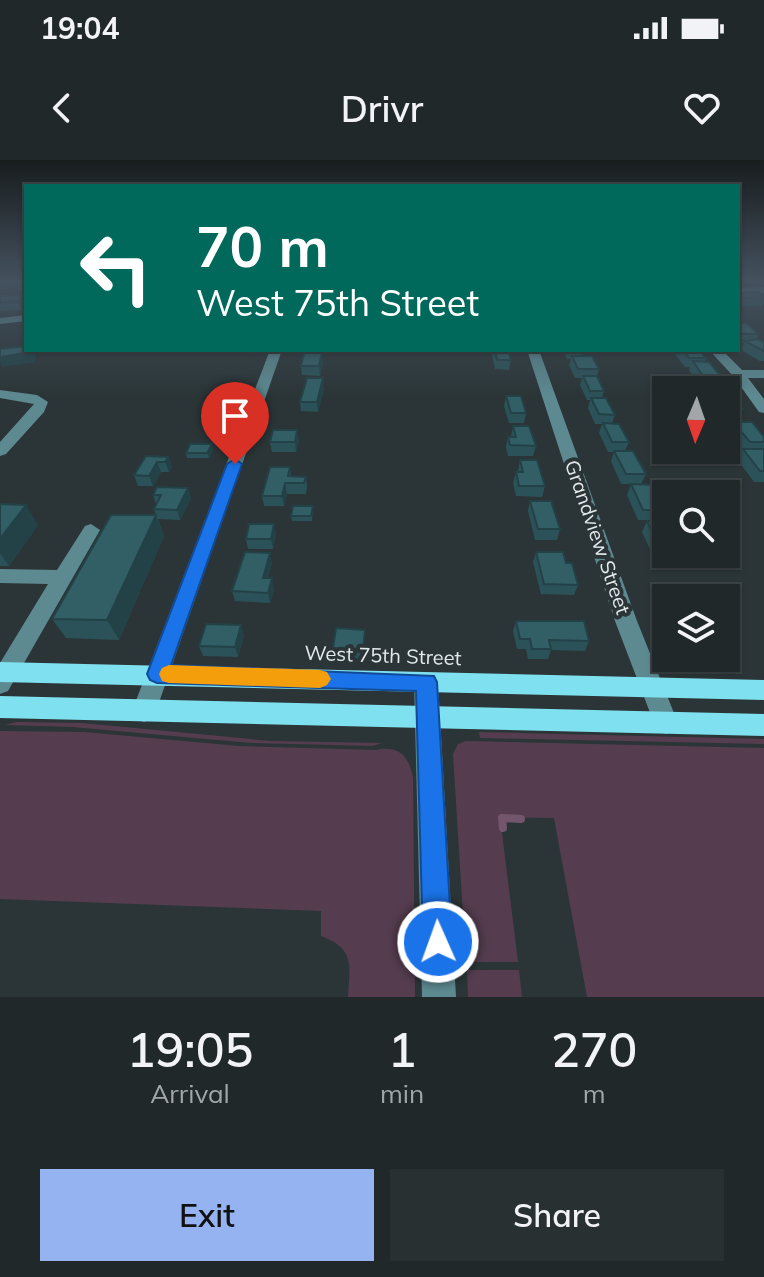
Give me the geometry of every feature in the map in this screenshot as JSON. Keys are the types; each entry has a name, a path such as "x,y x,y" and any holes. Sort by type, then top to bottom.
{"main road":[{"name":"West 75th Street","path":"2,676 157,674 764,690"},
{"path":"0,707 426,720 764,725"}],"street":[{"path":"0,321 21,319"},
{"path":"17,334 22,319"},
{"path":"144,711 275,352"},
{"name":"Grandview Street","path":"534,352 666,723"},
{"path":"717,352 739,374 764,409"},
{"path":"739,374 764,374"},
{"path":"0,451 39,409 41,402 35,398 4,400"},
{"path":"2,676 91,530"},
{"path":"0,576 63,577"},
{"path":"426,682 439,997"}],"shaded area":[{"path":"16,722 82,723 271,741 382,743 373,746 251,743 73,727 5,725"},
{"path":"0,731 84,732 239,746 391,749 402,754 413,778 415,997 348,997 348,959 340,946 321,936 321,911 0,899"},
{"path":"479,732 764,739 764,744 480,738"},
{"path":"466,741 764,748 764,997 587,997 554,818 500,817 518,962 466,962 453,754 458,744"},
{"path":"467,970 519,970 522,997 468,997"}],"building":[{"path":"740,323 746,323 759,334 742,334"},
{"path":"758,339 764,342 764,351 745,341"},
{"path":"24,346 24,352 31,352 0,357 0,349"},
{"path":"495,352 509,352 511,360 497,360"},
{"path":"684,352 701,352 706,358 689,358"},
{"path":"304,353 322,353 319,366 301,366"},
{"path":"572,356 592,356 599,369 578,369"},
{"path":"693,361 709,362 721,376 703,376"},
{"path":"583,376 597,376 604,391 590,391"},
{"path":"307,378 323,378 317,402 300,402"},
{"path":"506,396 521,396 526,413 511,413"},
{"path":"591,398 606,398 615,415 599,414"},
{"path":"740,422 752,422 764,437 764,442 750,442 740,430"},
{"path":"603,423 619,424 629,442 612,442"},
{"path":"513,426 529,426 536,446 510,445 508,437 516,437"},
{"path":"273,430 297,430 295,442 270,442"},
{"path":"190,444 212,444 207,453 186,453"},
{"path":"743,449 764,449 764,471 760,471"},
{"path":"614,451 633,451 646,474 626,474"},
{"path":"146,456 168,457 165,462 157,462 149,476 134,475"},
{"path":"520,460 537,460 545,486 519,486 516,472 523,472"},
{"path":"270,467 290,467 288,476 306,477 304,483 285,483 282,496 262,496"},
{"path":"631,484 652,485 652,510 643,510"},
{"path":"157,487 188,488 177,510 154,509 161,495 153,495"},
{"path":"530,501 551,501 560,529 538,529"},
{"path":"0,504 26,505 0,539"},
{"path":"293,506 313,506 311,516 291,516"},
{"path":"111,515 156,515 107,620 52,619"},
{"path":"249,524 274,524 271,539 246,539"},
{"path":"245,552 270,553 263,578 272,578 268,593 232,591"},
{"path":"536,552 563,552 566,563 572,563 578,585 544,584"},
{"path":"516,621 584,621 589,641 549,640 551,649 532,649 530,639 520,639"},
{"path":"206,624 241,625 235,647 199,646"},
{"path":"336,628 365,630 363,649 333,648"}],"waterway":[{"path":"503,828 502,818 521,819"}],"slow traffic":[{"path":"169,674 320,679"}],"route":[{"path":"235,464 157,674 426,682 438,942"}]}
